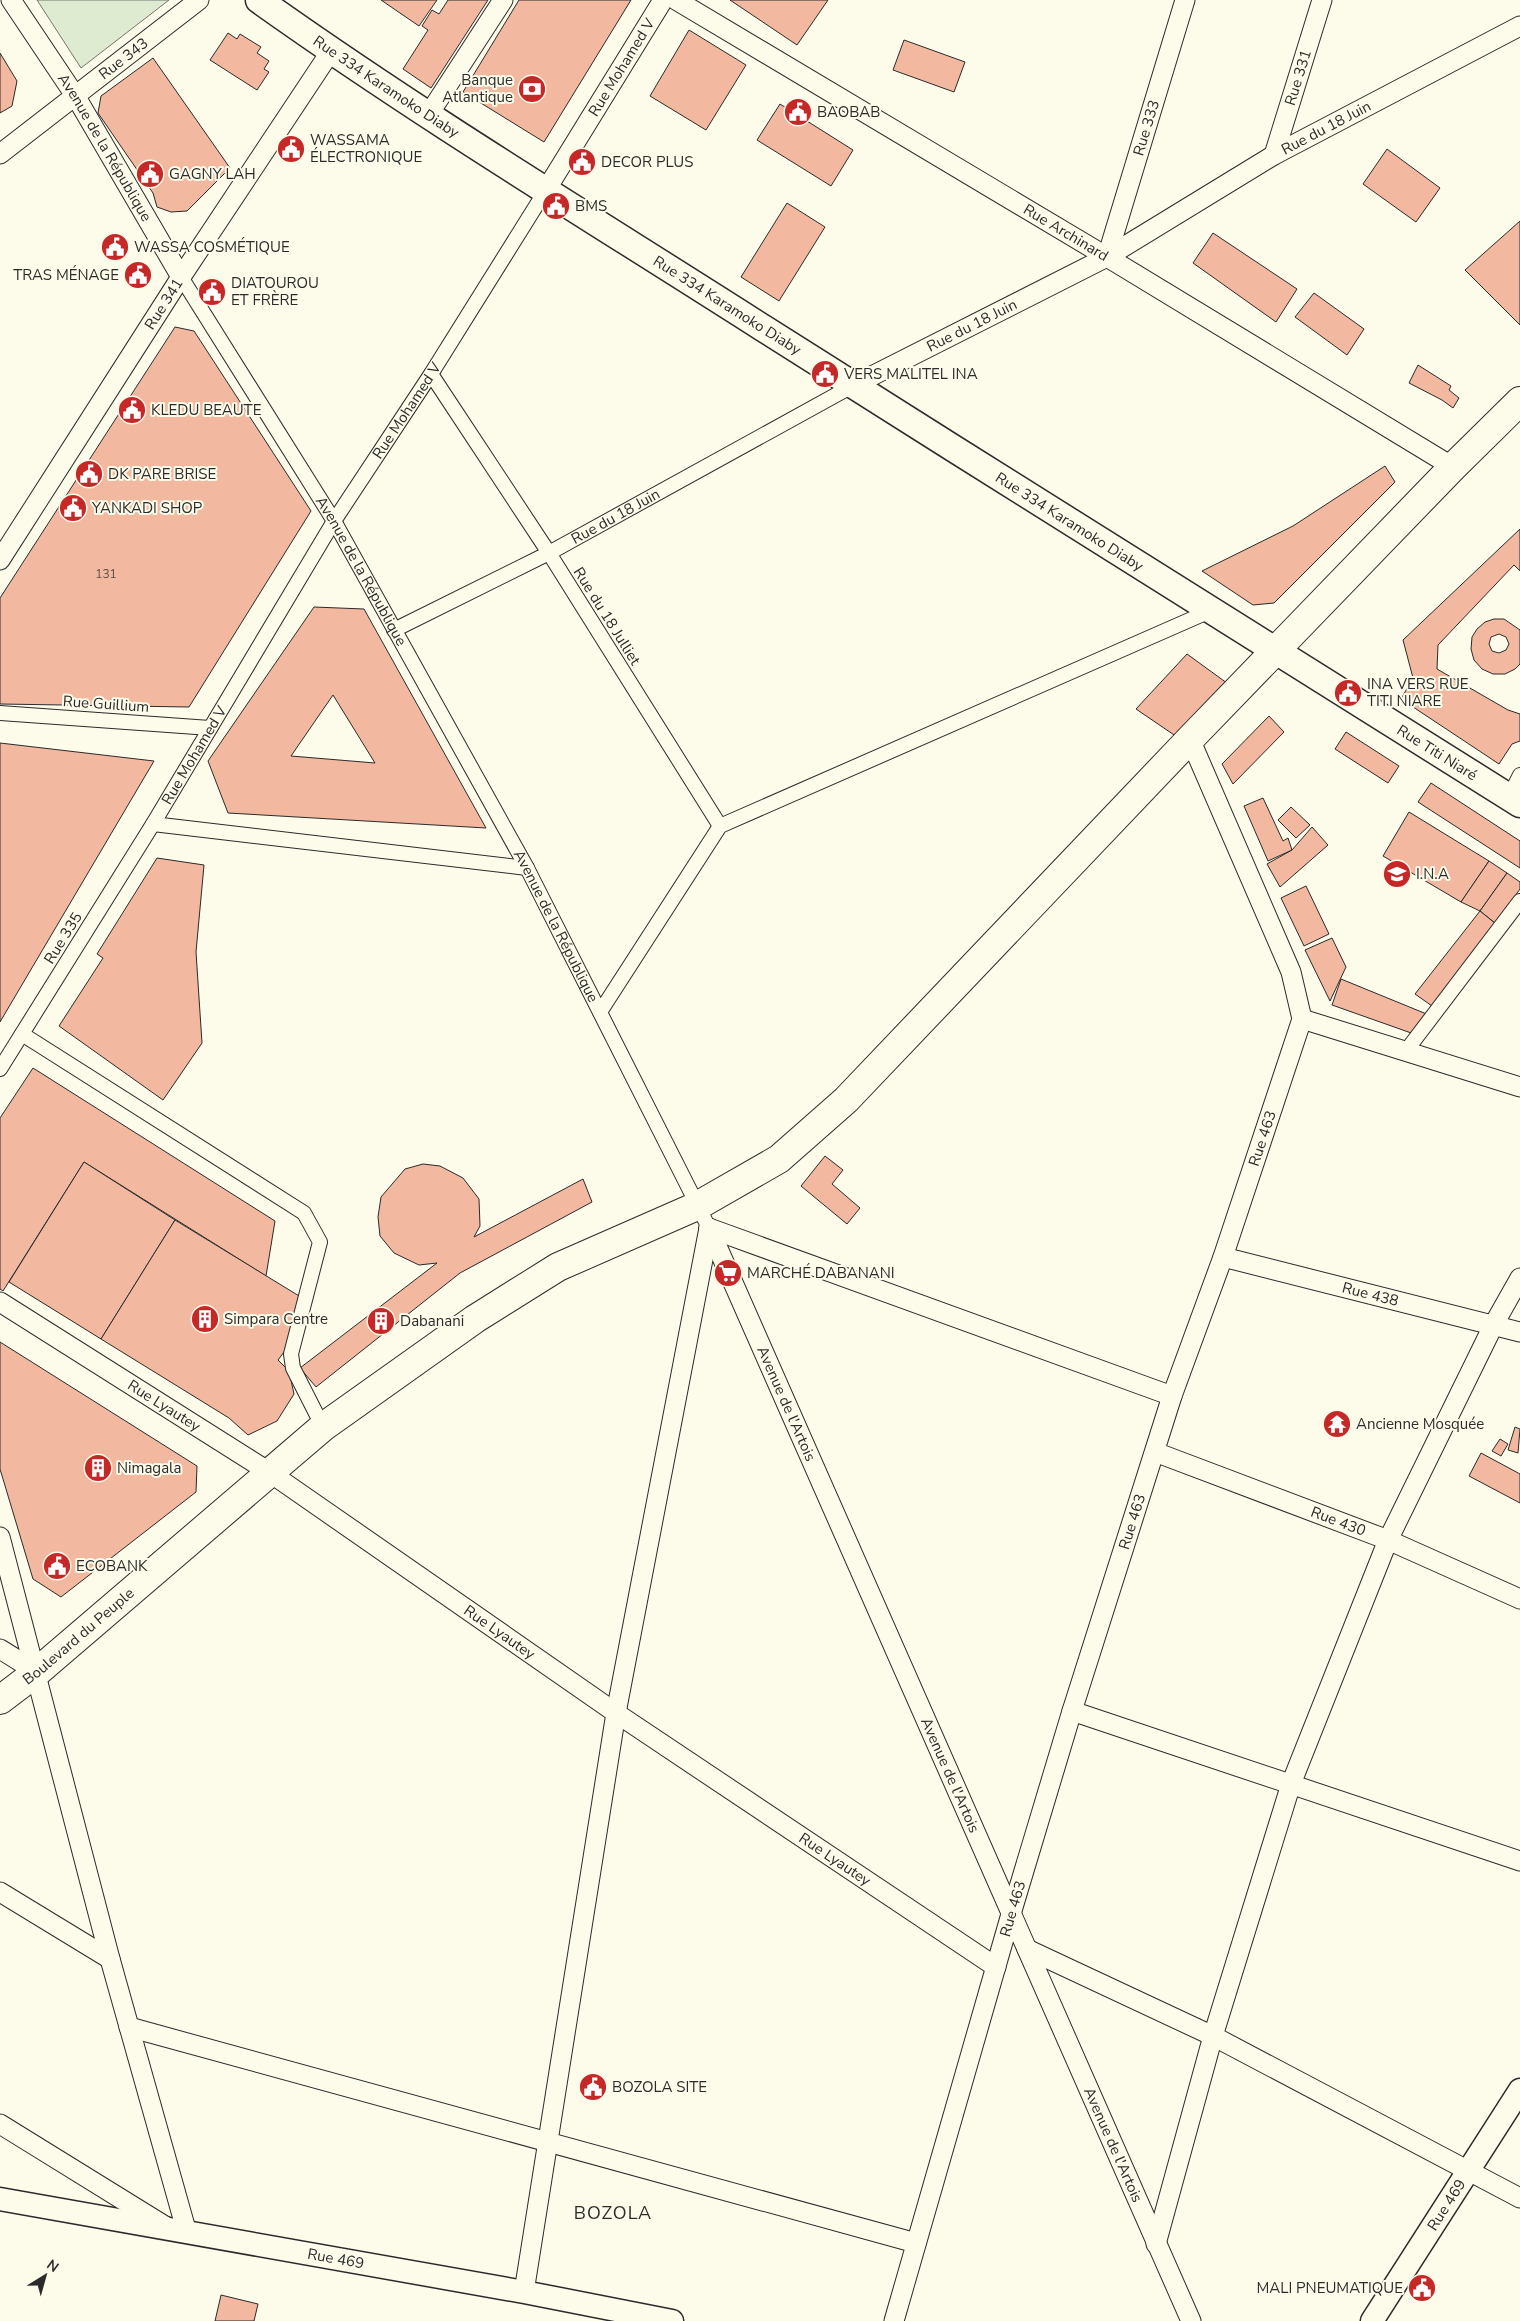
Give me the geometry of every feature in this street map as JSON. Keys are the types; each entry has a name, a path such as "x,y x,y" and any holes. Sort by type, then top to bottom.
{"main road":[{"name":"Rue 334 Karamoko Diaby","path":"259,0 331,51 546,190 1276,652"},
{"name":"Boulevard du Peuple","path":"0,1700 37,1672 268,1472 323,1427 475,1319 558,1267 703,1217 779,1159 846,1100 1190,739 1453,467 1520,401"},
{"name":"Rue Titi Niaré","path":"1276,652 1516,792"}],"street":[{"name":"Avenue de la République","path":"11,0 76,96 181,277 334,521 527,868 703,1217"},
{"name":"Rue 343","path":"0,154 199,0"},
{"path":"429,114 503,0"},
{"name":"Rue Mohamed V","path":"153,824 334,521 431,374 663,0"},
{"name":"Rue Archinard","path":"676,0 1453,467"},
{"name":"Rue 333","path":"1106,257 1185,0"},
{"name":"Rue 331","path":"1274,155 1322,0"},
{"name":"Rue du 18 Juin","path":"394,630 549,553 854,385 1106,257 1274,155 1520,26"},
{"name":"Rue 341","path":"0,560 181,277 331,51"},
{"name":"Rue du 18 Julliet","path":"431,374 549,553 720,826"},
{"path":"600,1012 720,826 1210,611"},
{"name":"Rue Guillium","path":"0,713 210,728"},
{"path":"1190,739 1291,972 1302,1019 1520,1087"},
{"path":"153,824 527,868"},
{"name":"Rue 335","path":"0,1069 153,824"},
{"path":"1406,1051 1520,901"},
{"name":"Rue 463","path":"894,2321 1011,1914 1072,1711 1172,1396 1222,1257 1302,1019"},
{"path":"22,1034 304,1213 320,1242 291,1354 293,1368 323,1427"},
{"path":"524,2292 616,1713 703,1217 1172,1396"},
{"name":"Avenue de l'Artois","path":"703,1217 1191,2321"},
{"name":"Rue 438","path":"1222,1257 1520,1332"},
{"path":"1156,2244 1213,2036 1290,1784 1388,1540 1494,1324 1520,1278"},
{"name":"Rue Lyautey","path":"0,1302 268,1472 616,1713 996,1967"},
{"name":"Rue 430","path":"1155,1452 1388,1540 1520,1599"},
{"path":"0,1537 129,2027 179,2232"},
{"path":"0,1649 37,1672"},
{"path":"1072,1711 1520,1861"},
{"path":"0,1892 110,1959"},
{"path":"1027,1949 1213,2036 1520,2198"},
{"path":"129,2027 916,2243"},
{"name":"Rue 469","path":"1372,2321 1520,2090"},
{"path":"0,2124 179,2232"},
{"name":"Rue 469","path":"0,2199 524,2292 661,2320"}],"green space":[{"path":"37,0 169,0 81,68"}],"building":[{"path":"381,0 437,0 419,26"},
{"path":"448,0 488,0 431,88 403,69 428,30 422,26 432,10 439,14"},
{"path":"519,0 631,0 544,142 463,92"},
{"path":"730,0 828,0 797,45"},
{"path":"689,30 746,65 706,130 650,96"},
{"path":"228,33 237,39 240,34 261,47 257,53 269,61 264,69 269,72 257,90 210,60"},
{"path":"904,40 965,62 954,92 893,70"},
{"path":"0,53 17,81 12,106 0,113"},
{"path":"153,58 230,168 187,211 171,212 157,207 153,193 98,113 101,96"},
{"path":"780,104 853,150 831,186 757,140"},
{"path":"1387,149 1440,188 1416,222 1363,184"},
{"path":"787,203 825,227 779,301 741,277"},
{"path":"1520,221 1520,325 1465,270"},
{"path":"1213,233 1297,289 1276,322 1193,263"},
{"path":"1314,293 1364,329 1347,355 1295,317"},
{"path":"175,327 194,331 311,511 189,707 0,704 0,598"},
{"path":"1418,365 1451,386 1449,390 1459,398 1453,408 1442,400 1409,383"},
{"path":"1385,466 1395,482 1274,603 1253,605 1202,571 1293,526"},
{"path":"1520,529 1520,571 1514,565 1438,645 1437,669 1508,710 1520,714 1520,741 1512,744 1499,764 1401,699 1413,678 1403,640"},
{"path":"314,607 364,609 486,828 228,813 208,761","holes":["333,695 375,763 291,756"]},
{"path":"1494,619 1504,619 1520,630 1520,664 1515,669 1505,674 1493,674 1482,669 1474,660 1471,649 1472,637 1485,622","holes":["1499,634 1506,637 1509,644 1506,650 1499,653 1492,651 1489,644 1491,637"]},
{"path":"1187,654 1231,686 1180,739 1136,709"},
{"path":"1269,716 1284,732 1233,784 1222,764"},
{"path":"1346,732 1399,766 1388,783 1335,749"},
{"path":"0,743 154,761 0,1022"},
{"path":"1431,783 1520,841 1520,868 1418,802"},
{"path":"1263,798 1283,841 1288,838 1292,850 1268,861 1244,806"},
{"path":"1291,807 1310,825 1296,838 1278,820"},
{"path":"1409,812 1489,861 1461,902 1383,856"},
{"path":"1312,827 1328,845 1280,887 1267,864 1292,850"},
{"path":"157,858 204,865 196,952 202,1043 163,1100 59,1026 103,958 97,954"},
{"path":"1489,861 1507,873 1480,911 1461,902"},
{"path":"1507,873 1520,882 1520,889 1495,923 1480,911"},
{"path":"1306,886 1329,934 1304,946 1281,898"},
{"path":"1480,911 1496,924 1432,1006 1415,994"},
{"path":"1332,938 1346,967 1330,1001 1305,950"},
{"path":"1341,979 1429,1015 1414,1034 1332,1005"},
{"path":"33,1068 275,1221 266,1276 84,1162 3,1291 0,1289 0,1118"},
{"path":"825,1156 843,1170 832,1184 860,1208 847,1224 801,1186"},
{"path":"84,1162 175,1220 101,1339 9,1282"},
{"name":"Dabanani","path":"423,1164 440,1166 463,1178 479,1199 480,1226 474,1237 583,1179 592,1202 460,1273 316,1387 300,1368 437,1263 419,1265 394,1253 380,1236 378,1217 381,1197 405,1169"},
{"name":"Simpara Centre","path":"175,1220 304,1299 287,1348 278,1360 289,1371 294,1394 277,1421 248,1435 229,1418 101,1339"},
{"name":"Nimagala","path":"0,1342 197,1466 196,1492 61,1597 33,1579 0,1469"},
{"path":"1515,1427 1520,1429 1518,1453 1508,1450"},
{"path":"1500,1439 1508,1444 1501,1456 1492,1451"},
{"path":"1481,1453 1520,1474 1520,1503 1469,1476"},
{"path":"221,2295 258,2304 254,2321 215,2321"}],"place":[{"name":"Banque Atlantique","path":"532,89"},
{"name":"BAOBAB","path":"798,112"},
{"name":"WASSAMA ÉLECTRONIQUE","path":"291,149"},
{"name":"DECOR PLUS","path":"582,162"},
{"name":"GAGNY LAH","path":"150,174"},
{"name":"BMS","path":"556,206"},
{"name":"WASSA COSMÉTIQUE","path":"115,247"},
{"name":"TRAS MÉNAGE","path":"138,275"},
{"name":"DIATOUROU ET FRÈRE","path":"212,292"},
{"name":"VERS MALITEL INA","path":"825,374"},
{"name":"KLEDU BEAUTE","path":"132,410"},
{"name":"DK PARE BRISE","path":"89,474"},
{"name":"YANKADI SHOP","path":"73,508"},
{"name":"INA VERS RUE TITI NIARE","path":"1348,693"},
{"name":"I.N.A","path":"1397,874"},
{"name":"MARCHÉ DABANANI","path":"728,1273"},
{"name":"Simpara Centre","path":"205,1319"},
{"name":"Dabanani","path":"381,1321"},
{"name":"Ancienne Mosquée","path":"1337,1424"},
{"name":"Nimagala","path":"98,1468"},
{"name":"ECOBANK","path":"57,1566"},
{"name":"BOZOLA SITE","path":"593,2087"},
{"name":"MALI PNEUMATIQUE","path":"1422,2288"}],"district":[{"name":"BOZOLA","path":"613,2213"}]}
